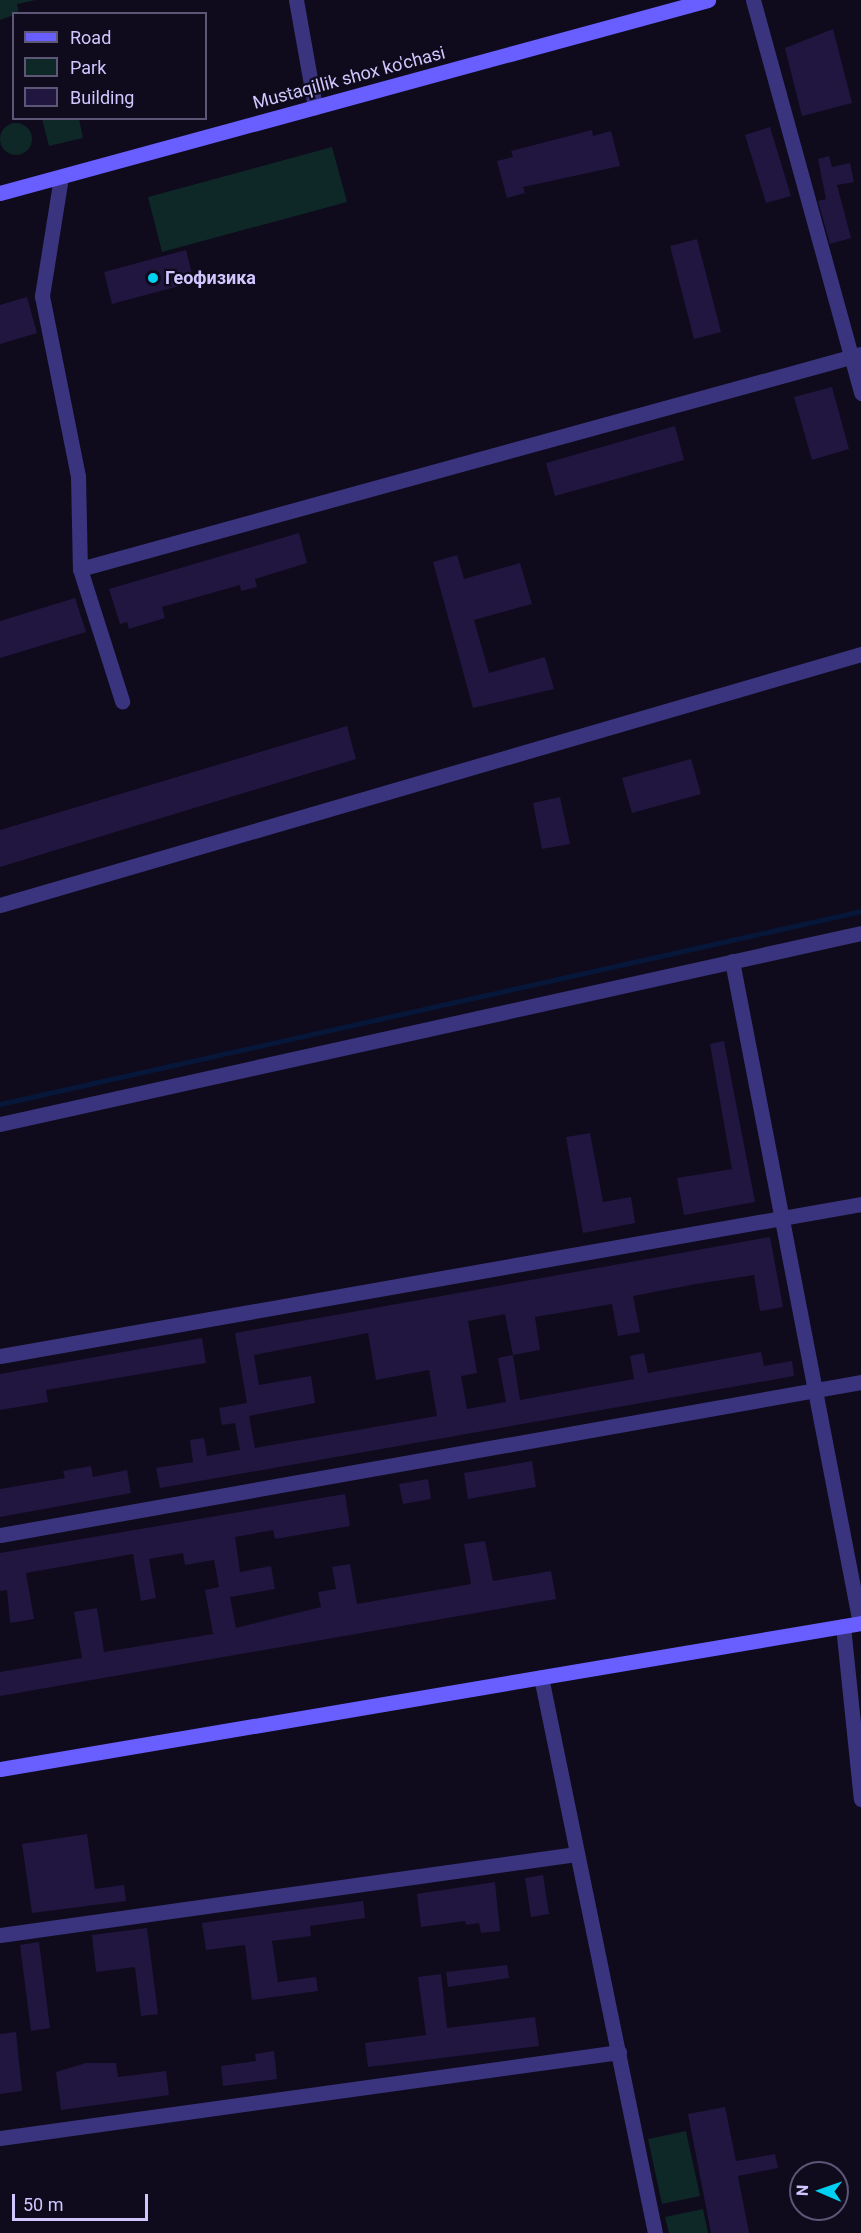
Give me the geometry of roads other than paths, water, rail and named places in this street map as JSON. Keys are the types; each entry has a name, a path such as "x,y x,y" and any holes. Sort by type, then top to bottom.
{"street":[{"path":"296,0 315,107"},
{"name":"Mustaqillik shox ko'chasi","path":"0,193 708,0"},
{"path":"753,0 856,355 861,393"},
{"path":"61,177 42,296 78,476 80,569 122,701"},
{"path":"80,569 856,355"},
{"path":"0,905 861,654"},
{"path":"0,1124 861,933"},
{"path":"0,1769 861,1623 732,961"},
{"path":"0,1356 861,1204"},
{"path":"0,1535 861,1382"},
{"path":"843,1626 861,1799"},
{"path":"541,1677 655,2233"},
{"path":"0,1935 576,1854"},
{"path":"0,2138 619,2052"}],"waterway":[{"path":"0,1104 861,911"}],"place":[{"name":"Геофизика","path":"153,278"}]}
